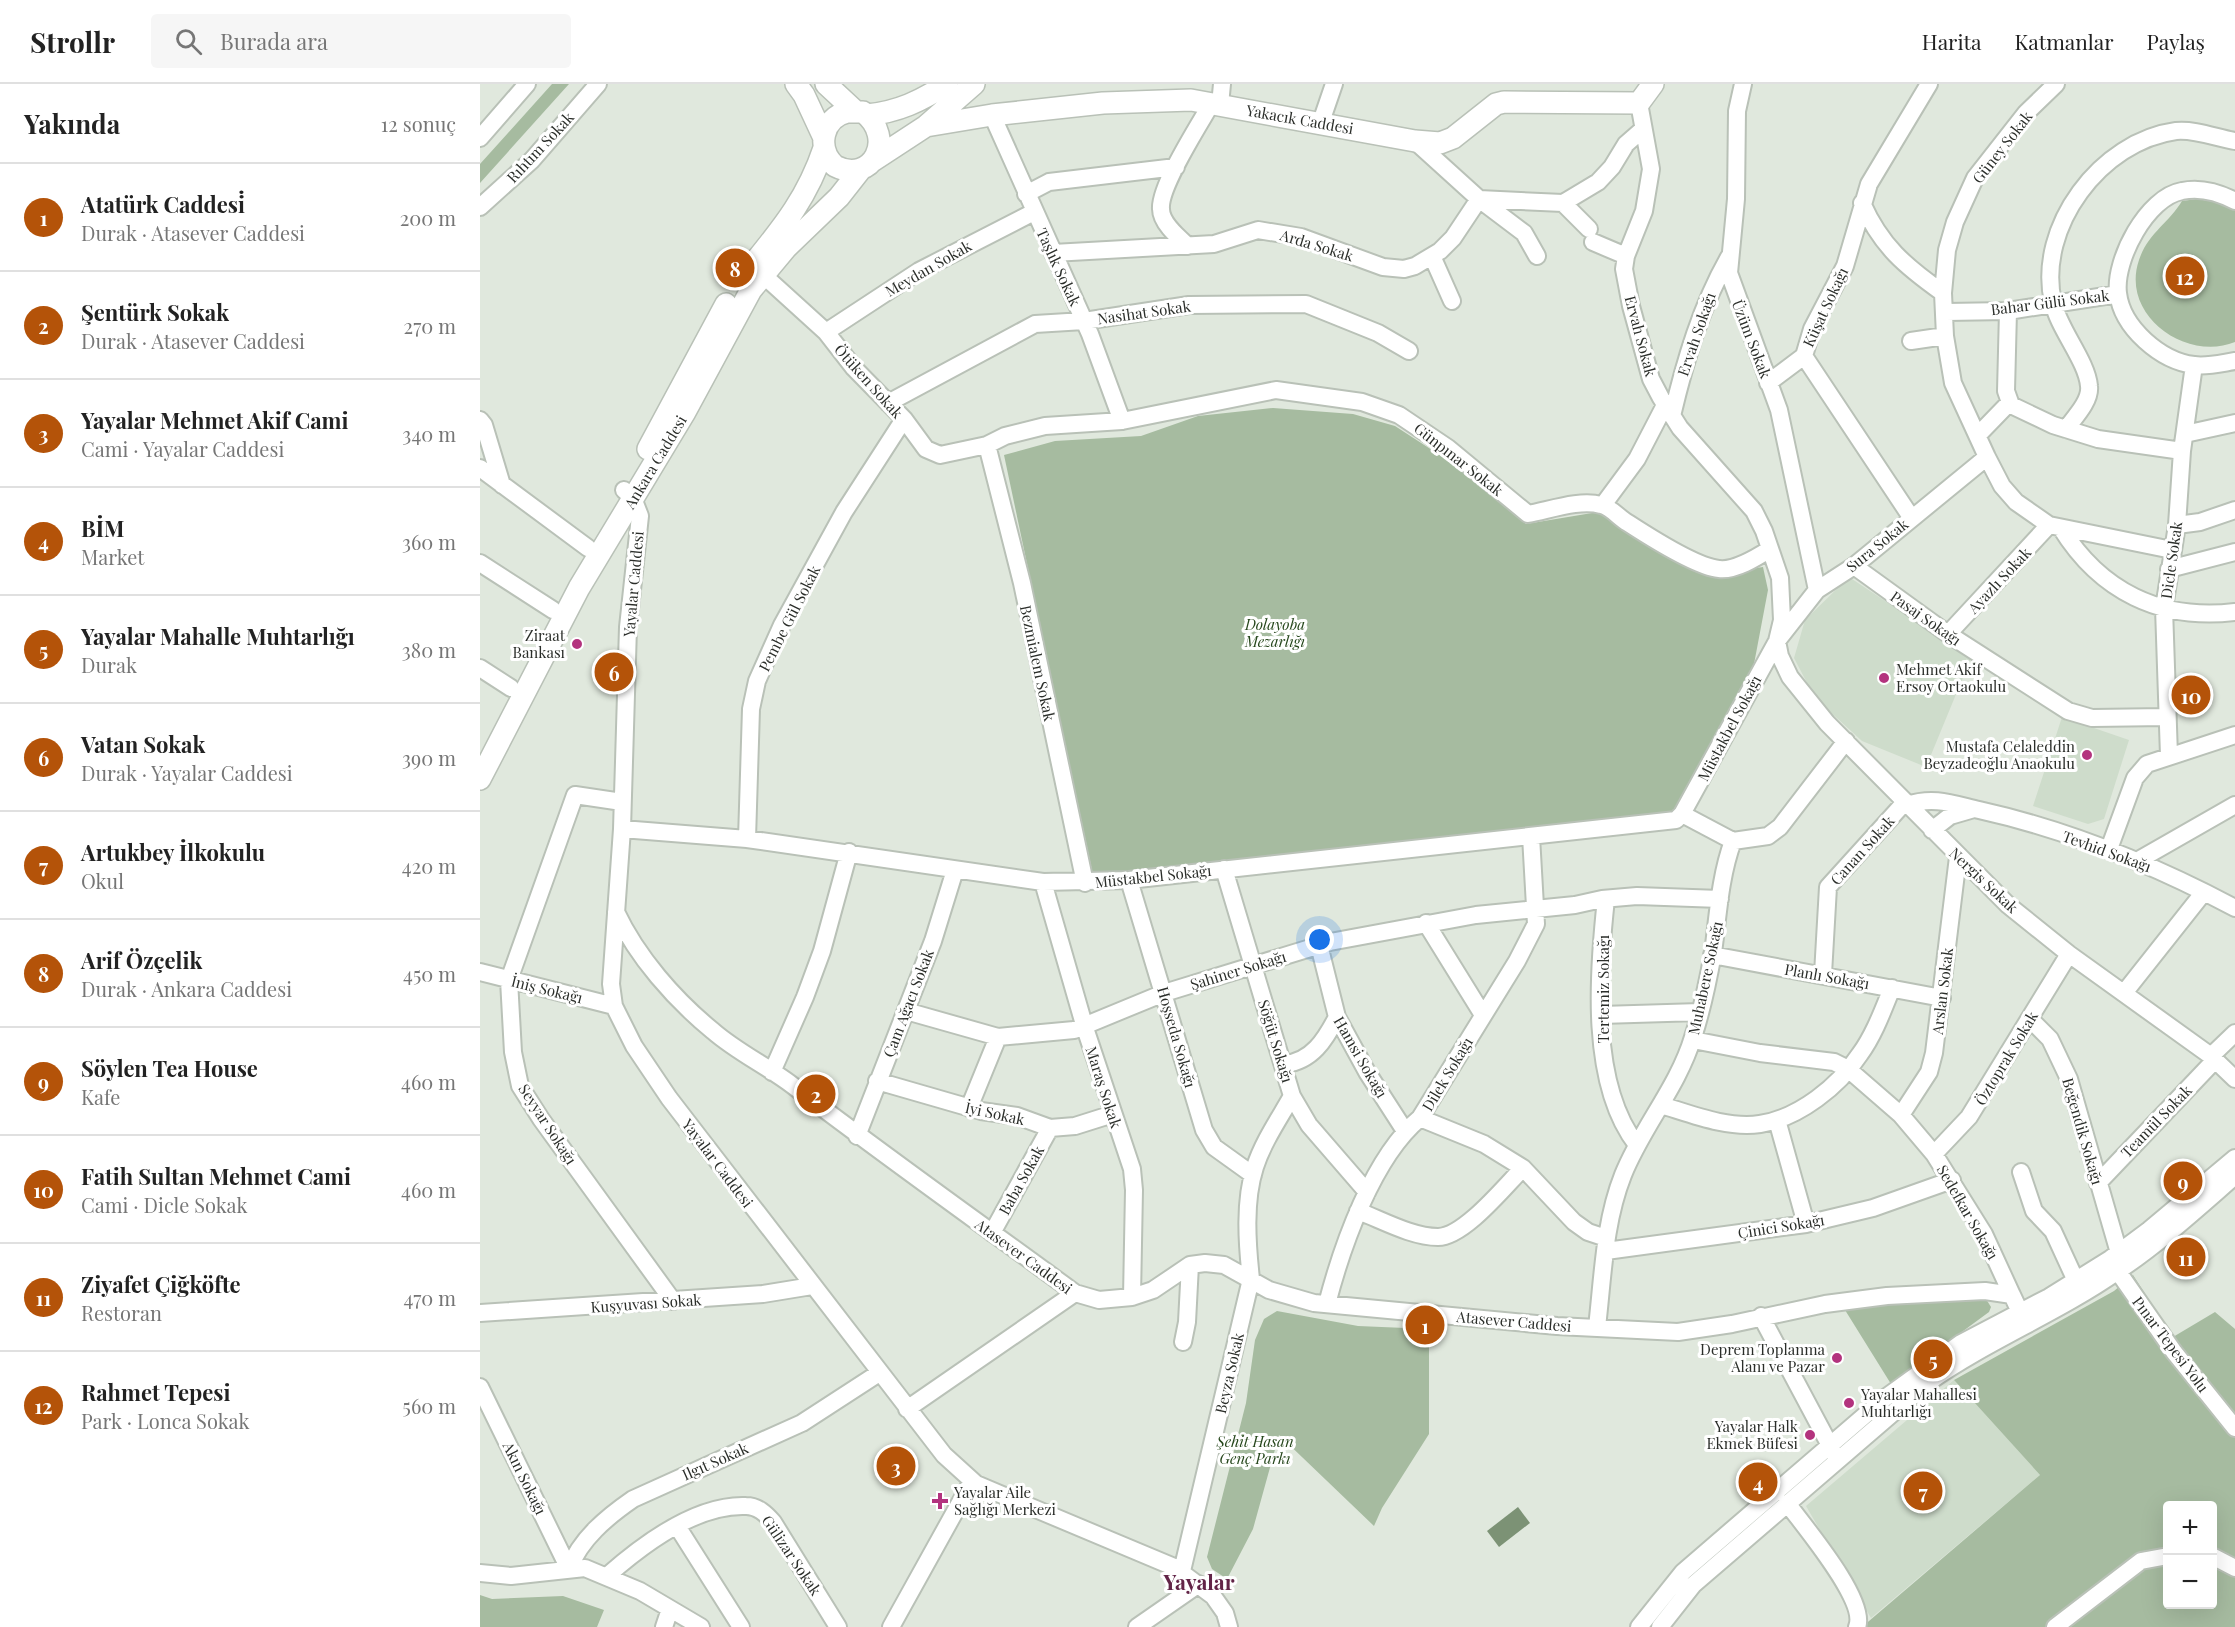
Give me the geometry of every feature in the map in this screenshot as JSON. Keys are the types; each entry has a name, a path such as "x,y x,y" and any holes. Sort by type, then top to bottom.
{"main road":[{"path":"796,84 804,95 835,166 848,171 866,166 879,150 881,137 876,124 826,84"},
{"name":"Ankara Caddesi","path":"480,779 732,294 788,222 809,188 835,117 893,112 921,100 947,84"},
{"path":"1640,104 1653,84"},
{"path":"973,85 972,105 992,115"},
{"name":"Ankara Caddesi","path":"480,754 511,688 588,548 686,412 727,331 762,274 866,166 926,126 973,85"},
{"name":"Yakacık Caddesi","path":"926,126 992,115 1103,103 1191,100 1415,141 1440,143 1453,138 1496,104 1504,102 1640,104"}],"street":[{"path":"480,138 527,84"},
{"name":"Rıhtım Sokak","path":"480,207 532,160 598,84"},
{"path":"1188,246 1166,222 1160,210 1166,187 1216,104 1221,84"},
{"path":"1321,122 1334,84"},
{"name":"Küşat Sokağı","path":"1911,517 1804,356 1812,329 1845,266 1858,229 1862,203 1891,145 1929,84"},
{"name":"Güney Sokak","path":"2055,527 2016,502 2002,486 1987,458 1953,383 1945,336 1946,312 1943,293 1947,250 1967,192 1998,147 2056,84"},
{"name":"Üzüm Sokak","path":"1746,91 1737,111 1736,200 1730,256 1733,290 1779,410 1817,590"},
{"name":"Ervah Sokak","path":"1640,104 1642,130 1651,169 1649,190 1626,256 1624,269 1631,306 1651,379 1668,410 1754,511 1780,578 1782,620 1777,641"},
{"name":"Taşlık Sokak","path":"992,115 1084,321 1122,421"},
{"path":"1479,199 1563,203 1598,182 1612,167 1626,144 1642,130"},
{"path":"2066,429 2085,401 2089,386 2053,302 2050,258 2071,205 2102,166 2119,153 2140,143 2176,131 2196,132 2235,141"},
{"path":"1415,141 1479,199 1524,233 1537,256"},
{"path":"1026,194 1049,182 1176,167"},
{"path":"2235,201 2203,190 2181,191 2161,199 2143,220 2130,243 2120,268 2118,294 2128,319 2158,352 2194,365 2235,361"},
{"name":"Arda Sokak","path":"1053,253 1214,244 1258,230 1314,241 1391,269 1415,266 1432,256 1453,238 1479,199"},
{"path":"1563,203 1591,235 1626,256"},
{"path":"1862,203 1874,229 1886,245 1906,266 1943,293"},
{"name":"Meydan Sokak","path":"826,332 919,271 1034,212"},
{"path":"1432,256 1452,301"},
{"name":"Ervah Sokağı","path":"1604,505 1638,459 1668,410 1713,286 1730,256"},
{"name":"Ötüken Sokak","path":"762,274 826,332 904,419 926,449 940,455 987,445"},
{"name":"Bahar Gülü Sokak","path":"1946,312 2008,310 2118,294"},
{"name":"Nasihat Sokak","path":"888,402 1035,324 1084,321 1189,305 1295,302 1320,308 1378,333 1409,351"},
{"path":"2008,310 2006,391 2009,403"},
{"path":"1911,341 1945,336"},
{"path":"1768,383 1804,356"},
{"name":"Dicle Sokak","path":"2169,756 2164,608 2177,525 2183,442 2194,365"},
{"name":"Günpınar Sokak","path":"987,445 1005,436 1045,426 1122,421 1276,390 1362,402 1392,412 1413,423 1528,514 1589,503 1604,505"},
{"path":"2009,403 2066,429 2098,439 2183,442 2235,423"},
{"path":"1978,435 2009,403"},
{"name":"Pembe Gül Sokak","path":"747,839 751,710 757,681 782,625 844,512 904,419"},
{"path":"480,420 484,425 502,485"},
{"name":"Bezmialem Sokak","path":"987,445 1022,583 1085,883"},
{"name":"Sura Sokak","path":"1777,641 1817,590 1854,566 1911,517 1987,458"},
{"path":"480,468 588,548"},
{"name":"Yayalar Caddesi","path":"629,494 639,516 628,627 622,829 611,984 614,1006 634,1046 669,1098 944,1455 972,1481 1007,1499 1182,1571 1213,1596 1225,1613 1229,1627"},
{"path":"1604,505 1626,522 1705,566 1720,569 1745,563 1770,549"},
{"path":"2177,525 2200,522 2235,510"},
{"path":"2055,527 2172,550"},
{"path":"2055,527 2077,554 2110,584 2142,601 2164,608 2235,612"},
{"name":"Ayazlı Sokak","path":"1948,634 2055,527"},
{"path":"2169,569 2235,552"},
{"path":"480,563 553,610"},
{"name":"Pasaj Sokağı","path":"1854,566 1948,634 2078,716 2125,719 2166,717"},
{"name":"Müstakbel Sokağı","path":"622,829 747,839 1043,882 1085,883 1676,820 1682,814 1777,641"},
{"name":"Nergis Sokak","path":"1777,641 1780,656 1790,677 1812,706 1958,857 2008,905 2069,954 2213,1058 2235,1079"},
{"path":"480,668 511,688"},
{"path":"2109,849 2135,778 2147,764 2235,735"},
{"path":"1682,814 1733,841 1768,836 1780,827 1846,741"},
{"name":"Seyyar Sokağı","path":"622,802 575,795 509,980 513,1052 520,1086 673,1301"},
{"name":"Tevhid Sokağı","path":"1906,803 1949,801 2109,849 2235,908"},
{"name":"Canan Sokak","path":"1823,974 1828,888 1906,803"},
{"path":"2137,861 2235,805"},
{"path":"1932,830 1950,816 1974,809"},
{"name":"Dilek Sokağı","path":"1327,1304 1358,1211 1367,1192 1405,1131 1420,1118 1517,961 1536,924 1531,836"},
{"name":"Muhabere Sokağı","path":"1597,1328 1606,1244 1622,1176 1677,1076 1693,1040 1712,955 1720,899 1733,841"},
{"path":"772,1072 822,951 849,852"},
{"name":"Arslan Sokak","path":"1901,1115 1929,1072 1942,998 1958,857"},
{"name":"Söğüt Sokağı","path":"1224,869 1285,1064 1292,1096 1309,1125 1367,1192"},
{"name":"Çam Ağacı Sokak","path":"857,1136 933,940 955,870"},
{"name":"Hoşseda Sokağı","path":"1129,880 1204,1130 1214,1147 1253,1175"},
{"name":"Maraş Sokak","path":"1043,882 1085,1028 1131,1169 1134,1190 1132,1297"},
{"path":"2124,993 2204,892"},
{"name":"Şahiner Sokağı","path":"906,1011 998,1037 1085,1028 1164,993 1319,945 1426,924 1606,899 1637,896 1720,899"},
{"name":"Tertemiz Sokağı","path":"1606,899 1602,1042 1615,1102 1625,1130 1637,1145"},
{"name":"Atasever Caddesi","path":"616,912 638,950 681,1000 714,1032 1075,1293 1099,1300 1132,1297 1154,1290 1190,1265 1205,1263 1224,1265 1269,1290 1327,1304 1557,1326 1678,1332 1887,1296 1985,1291 2012,1295"},
{"path":"1426,924 1483,1016"},
{"name":"Hamsi Sokağı","path":"1319,945 1337,1017 1367,1072 1405,1131"},
{"name":"Öztoprak Sokak","path":"1934,1154 1969,1117 2069,954"},
{"name":"Planlı Sokağı","path":"1712,955 1942,998"},
{"name":"İniş Sokağı","path":"480,972 614,1006"},
{"path":"1660,1105 1726,1123 1758,1125 1777,1120 1823,1094 1848,1069 1870,1037 1892,988"},
{"path":"1601,1015 1700,1012"},
{"path":"1285,1064 1299,1063 1311,1054 1328,1035 1337,1017"},
{"name":"Beğendik Sokağı","path":"2030,1019 2050,1039 2069,1078 2115,1261"},
{"name":"Teamül Sokak","path":"2097,1183 2235,1033"},
{"path":"969,1108 998,1037"},
{"name":"Sedefkar Sokağı","path":"1693,1040 1760,1053 1834,1062 1848,1069 1901,1115 1934,1154 1984,1234 2012,1295"},
{"name":"İyi Sokak","path":"877,1081 969,1108 1017,1116 1050,1128 1075,1126 1113,1114"},
{"name":"Beyza Sokak","path":"1182,1571 1251,1279 1248,1237 1253,1175 1270,1135 1292,1096"},
{"path":"1420,1118 1484,1144 1523,1168 1574,1222 1606,1244"},
{"path":"1777,1120 1806,1224"},
{"name":"Baba Sokak","path":"992,1233 1050,1128"},
{"path":"1639,1627 1683,1572 1833,1453 1963,1358 2067,1303 2235,1158"},
{"path":"1358,1211 1421,1234 1444,1236 1469,1221 1523,1168"},
{"path":"2021,1172 2034,1211 2052,1231 2076,1281"},
{"path":"1660,1627 1693,1585 1787,1503 1885,1398 1942,1355 2175,1228 2235,1176"},
{"name":"Çinici Sokağı","path":"1606,1244 1806,1224 1873,1208 1952,1180"},
{"name":"Pınar Tepesi Yolu","path":"2115,1261 2174,1352 2235,1428"},
{"path":"1182,1342 1187,1322 1190,1265"},
{"name":"Kuşyuvası Sokak","path":"480,1313 764,1294 812,1286"},
{"path":"908,1409 1075,1293"},
{"path":"2012,1295 2020,1312"},
{"path":"1761,1316 1833,1453"},
{"name":"Ilgıt Sokak","path":"569,1569 576,1551 615,1511 633,1500 802,1423 879,1373"},
{"name":"Akın Sokağı","path":"480,1387 569,1569"},
{"path":"891,1627 972,1481"},
{"path":"1787,1503 1819,1545 1843,1582 1857,1607 1860,1620 1857,1627"},
{"name":"Gülizar Sokak","path":"607,1576 635,1551 676,1526 725,1509 747,1506 762,1510 773,1522 838,1627"},
{"path":"676,1526 741,1627"},
{"path":"2055,1627 2141,1561 2163,1557"},
{"path":"2217,1559 2235,1568"},
{"path":"480,1573 511,1576 585,1568 607,1576 701,1627"},
{"path":"1137,1627 1199,1584"},
{"path":"664,1627 670,1609"}],"shaded area":[{"name":"Mehmet Akif Ersoy Ortaokulu","path":"1849,577 1971,658 1926,767 1862,741 1815,698 1794,658 1805,620"},
{"name":"Mustafa Celaleddin Beyzadeoğlu Anaokulu","path":"2062,717 2129,740 2104,819 2088,824 2033,806"},
{"path":"1954,1380 2040,1475 1871,1618 1806,1506"},
{"path":"1518,1507 1530,1523 1499,1547 1487,1531"}],"green space":[{"path":"552,84 569,84 480,183 480,164"},
{"path":"2197,199 2221,203 2235,209 2235,342 2216,346 2197,345 2178,339 2162,329 2148,315 2139,299 2136,280 2139,260 2153,235 2182,201"},
{"name":"Dolayoba Mezarlığı","path":"1273,408 1353,414 1395,426 1452,463 1526,524 1598,512 1709,575 1763,567 1768,590 1754,664 1675,815 1174,870 1093,875 1004,455 1055,441 1141,436 1198,416"},
{"path":"2133,1275 2173,1337 2215,1312 2235,1329 2235,1627 1862,1627 2040,1475 1954,1380 2114,1291"},
{"path":"1986,1299 1991,1307 1989,1312 1891,1384 1845,1310 1872,1303"},
{"name":"Şehit Hasan Genç Parkı","path":"1277,1311 1358,1326 1429,1329 1429,1434 1382,1508 1374,1526 1279,1435 1253,1529 1227,1579 1212,1569 1207,1557 1246,1403 1255,1340 1264,1319"},
{"path":"480,1595 492,1599 563,1596 604,1610 597,1627 480,1627"}],"place":[{"name":"Arif Özçelik","path":"735,268"},
{"name":"Rahmet Tepesi","path":"2185,276"},
{"name":"Ziraat Bankası","path":"577,644"},
{"name":"Vatan Sokak","path":"614,672"},
{"name":"Mehmet Akif Ersoy Ortaokulu","path":"1884,678"},
{"name":"Fatih Sultan Mehmet Cami","path":"2191,695"},
{"name":"Mustafa Celaleddin Beyzadeoğlu Anaokulu","path":"2087,755"},
{"name":"Şentürk Sokak","path":"816,1094"},
{"name":"Söylen Tea House","path":"2183,1181"},
{"name":"Ziyafet Çiğköfte","path":"2186,1257"},
{"name":"Atatürk Caddesi̇","path":"1425,1325"},
{"name":"Deprem Toplanma Alanı ve Pazar","path":"1837,1358"},
{"name":"Yayalar Mahalle Muhtarlığı","path":"1933,1359"},
{"name":"Yayalar Mahallesi Muhtarlığı","path":"1849,1403"},
{"name":"Yayalar Halk Ekmek Büfesi","path":"1810,1435"},
{"name":"Yayalar Mehmet Akif Cami","path":"896,1466"},
{"name":"BİM","path":"1758,1482"},
{"name":"Artukbey İlkokulu","path":"1923,1491"},
{"name":"Yayalar Aile Sağlığı Merkezi","path":"940,1501"}],"district":[{"name":"Yayalar","path":"1199,1581"}]}
